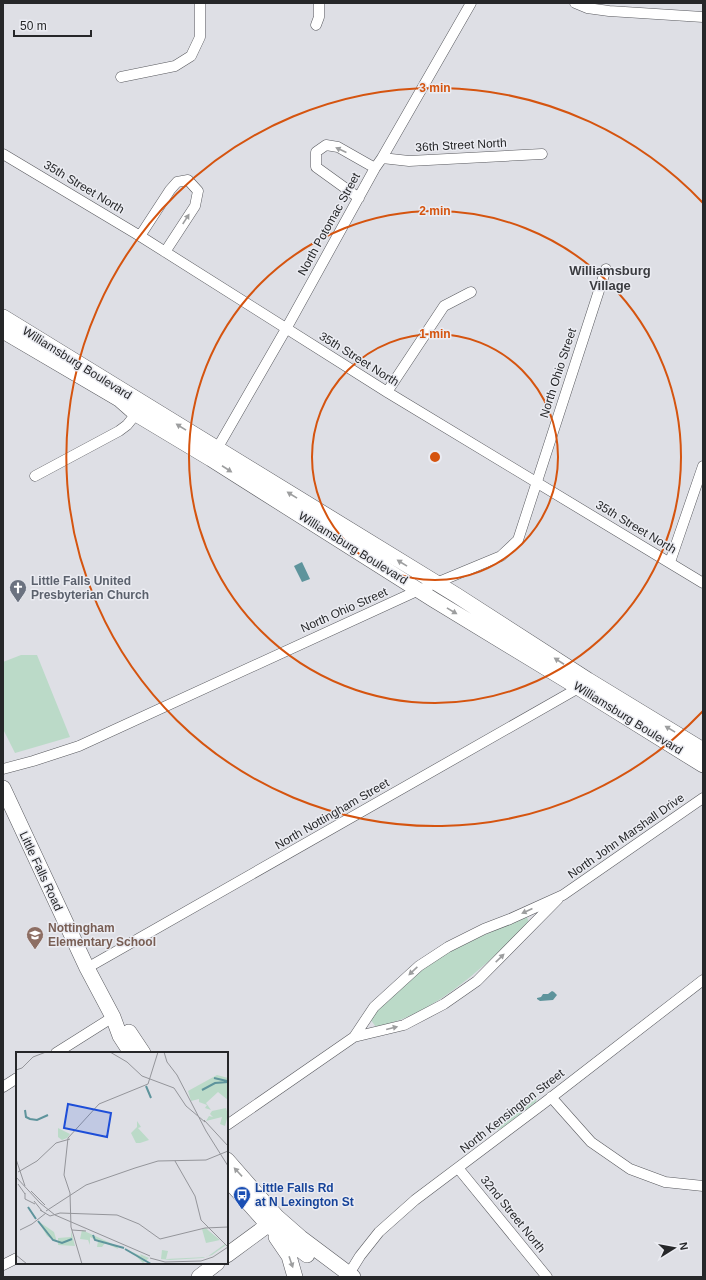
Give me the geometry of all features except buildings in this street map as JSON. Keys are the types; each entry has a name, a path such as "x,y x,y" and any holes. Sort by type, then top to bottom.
{"main road":[{"name":"Williamsburg Boulevard","path":"3,316 140,409 214,454 436,583 703,765"},
{"name":"Williamsburg Boulevard","path":"3,331 119,399 140,409"},
{"name":"Williamsburg Boulevard","path":"214,454 419,590 703,750"},
{"name":"Little Falls Road","path":"3,788 87,968 113,1016 120,1036 129,1052"},
{"name":"Little Falls Road","path":"113,1016 129,1031 142,1052"},
{"path":"228,1161 272,1221 289,1256 295,1277"},
{"path":"228,1180 272,1221 301,1238 346,1276"},
{"path":"228,1254 272,1221"},
{"path":"198,1277 216,1264"}],"street":[{"path":"121,77 175,66 191,56 200,37 200,3"},
{"path":"316,26 320,17 318,3"},
{"name":"North Potomac Street","path":"214,454 286,329 375,168 471,3"},
{"path":"575,3 587,8 609,11 703,17"},
{"path":"358,198 316,167 316,152 326,145 338,148 375,168"},
{"name":"35th Street North","path":"3,154 140,236 387,392 703,583"},
{"name":"36th Street North","path":"382,158 409,161 542,154"},
{"path":"140,236 170,190 177,182 188,180 198,191 195,206 165,252"},
{"name":"North Ohio Street","path":"3,769 79,746 419,590 501,556 518,540 606,269"},
{"path":"387,392 444,306 471,292"},
{"path":"35,476 119,431 140,409"},
{"path":"670,562 703,466"},
{"name":"North Nottingham Street","path":"87,968 584,684"},
{"name":"North John Marshall Drive","path":"354,1037 404,1025 444,1004 477,981 563,895 703,798"},
{"name":"North John Marshall Drive","path":"228,1125 354,1037 374,1007 419,966 448,948 484,929 563,895"},
{"name":"North Kensington Street","path":"346,1276 379,1232 414,1200 703,980"},
{"path":"58,1052 113,1016"},
{"path":"3,1087 16,1079"},
{"path":"551,1097 591,1142 630,1170 665,1182 703,1186"},
{"name":"32nd Street North","path":"458,1168 547,1277"},
{"path":"3,1264 16,1258"}],"green space":[{"path":"21,655 37,655 70,737 15,753 3,729 3,662"},
{"path":"527,917 529,923 513,939 459,986 440,999 420,1011 376,1027 370,1019 401,986 434,961 473,940"},
{"path":"538,1094 536,1102 502,1128 497,1130 493,1129"}],"water":[{"path":"302,562 310,579 302,582 294,566"},
{"path":"552,991 557,995 553,1000 540,1001 537,999 543,994 548,994"}],"place":[{"name":"Little Falls United Presbyterian Church","path":"18,603"},
{"name":"Nottingham Elementary School","path":"35,950"},
{"name":"Little Falls Rd at N Lexington St","path":"242,1210"}],"district":[{"name":"Williamsburg Village","path":"610,278"}]}
